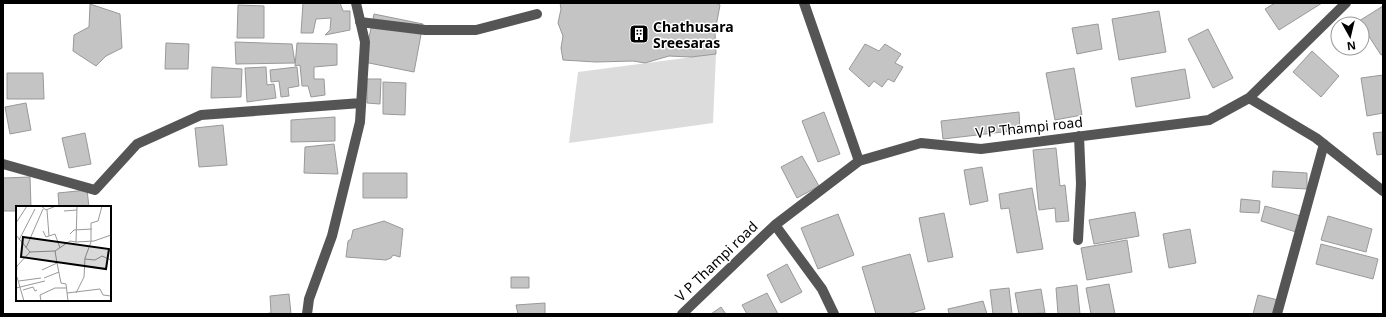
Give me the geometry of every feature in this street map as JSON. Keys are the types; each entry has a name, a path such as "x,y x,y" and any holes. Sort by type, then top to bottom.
{"street":[{"path":"307,314 309,299 332,236 360,122 365,42 356,3"},
{"path":"804,3 859,161"},
{"name":"V P Thampi road","path":"682,314 775,224 859,161 921,143 981,149 1209,120 1249,98 1346,3"},
{"path":"360,22 424,30 476,30 537,14"},
{"path":"1249,98 1316,138 1383,191"},
{"path":"3,164 95,190 137,144 201,115 361,103"},
{"path":"1078,136 1081,184 1078,240"},
{"path":"1277,314 1324,144"},
{"path":"775,224 822,289 834,314"}],"shaded area":[{"path":"716,54 713,123 569,143 578,72"}],"building":[{"path":"303,3 340,3 343,11 350,11 350,30 325,35 330,30 331,18 316,19 313,33 301,33"},
{"name":"Chathusara Sreesaras","path":"560,3 716,3 720,5 715,32 716,54 691,57 669,56 645,63 633,61 596,62 563,60 561,48 563,36 558,23 561,9"},
{"path":"1275,3 1322,3 1279,30 1265,9"},
{"path":"90,4 120,14 122,48 106,56 96,66 73,51 74,35 89,27"},
{"path":"238,5 264,6 264,38 237,38"},
{"path":"1383,6 1383,54 1381,55 1370,38 1370,16 1367,16"},
{"path":"1159,11 1166,52 1119,60 1112,19"},
{"path":"374,14 423,24 414,72 364,62"},
{"path":"1098,24 1102,49 1077,54 1072,28"},
{"path":"1208,29 1233,78 1213,88 1188,39"},
{"path":"235,42 292,44 295,63 236,64"},
{"path":"166,43 189,44 188,69 165,69"},
{"path":"297,43 337,44 337,65 314,67 314,79 324,79 325,95 311,97 308,86 302,86 300,65 295,66"},
{"path":"865,44 879,51 885,44 901,54 895,63 903,67 894,82 888,79 882,87 874,81 869,87 849,69"},
{"path":"1312,51 1339,76 1321,97 1293,72"},
{"path":"212,67 242,69 241,97 211,98"},
{"path":"266,67 267,85 274,84 276,98 247,102 245,68"},
{"path":"297,67 299,86 288,88 289,96 281,97 279,81 271,82 270,70"},
{"path":"1074,68 1082,115 1055,120 1046,73"},
{"path":"1185,69 1190,98 1136,107 1131,78"},
{"path":"7,73 43,73 44,99 7,99"},
{"path":"1383,75 1383,113 1367,116 1361,78"},
{"path":"367,79 381,79 380,104 367,103"},
{"path":"383,82 406,83 405,115 383,114"},
{"path":"26,103 31,130 10,134 5,107"},
{"path":"824,112 840,154 818,162 802,121"},
{"path":"1019,112 1020,130 943,139 941,121"},
{"path":"335,117 335,141 291,142 291,120"},
{"path":"223,125 227,165 199,167 195,128"},
{"path":"1383,132 1383,154 1377,155 1373,133"},
{"path":"85,133 91,164 69,168 62,138"},
{"path":"334,144 338,174 304,173 305,147"},
{"path":"1056,148 1060,186 1065,185 1069,221 1056,222 1055,208 1039,210 1033,150"},
{"path":"802,156 819,186 797,198 781,167"},
{"path":"982,167 988,201 970,205 964,170"},
{"path":"1273,171 1307,173 1307,189 1272,187"},
{"path":"363,173 407,173 407,198 363,198"},
{"path":"30,177 31,206 16,206 16,211 3,211 3,178"},
{"path":"1032,188 1043,249 1017,253 1009,208 1001,209 999,194"},
{"path":"87,190 89,206 59,206 58,193"},
{"path":"1241,199 1260,201 1259,213 1240,212"},
{"path":"1265,206 1301,216 1296,232 1261,221"},
{"path":"1135,212 1139,236 1094,244 1089,220"},
{"path":"944,213 953,257 928,262 919,218"},
{"path":"838,214 854,255 818,269 801,228"},
{"path":"1328,216 1372,229 1366,252 1321,240"},
{"path":"384,221 403,229 400,257 393,255 391,258 386,260 346,257 348,241 351,239 353,230"},
{"path":"1190,229 1196,263 1169,268 1163,234"},
{"path":"1127,240 1132,272 1087,280 1081,248"},
{"path":"1321,244 1378,259 1373,279 1316,264"},
{"path":"910,254 925,309 908,314 876,314 862,267"},
{"path":"787,264 802,292 781,303 767,275"},
{"path":"511,277 529,277 529,288 511,288"},
{"path":"1109,284 1115,314 1091,314 1086,288"},
{"path":"1077,285 1080,314 1058,314 1056,288"},
{"path":"1009,288 1012,314 993,314 990,290"},
{"path":"1041,289 1045,313 1019,314 1015,293"},
{"path":"767,293 778,314 747,314 742,305"},
{"path":"289,294 291,314 263,314 271,313 270,296"},
{"path":"1258,295 1278,300 1274,314 1253,314"},
{"path":"983,301 987,314 949,314 948,309"},
{"path":"545,303 545,314 518,314 516,305"},
{"path":"721,307 726,314 711,314"}],"place":[{"name":"Chathusara Sreesaras","path":"639,34"}]}
